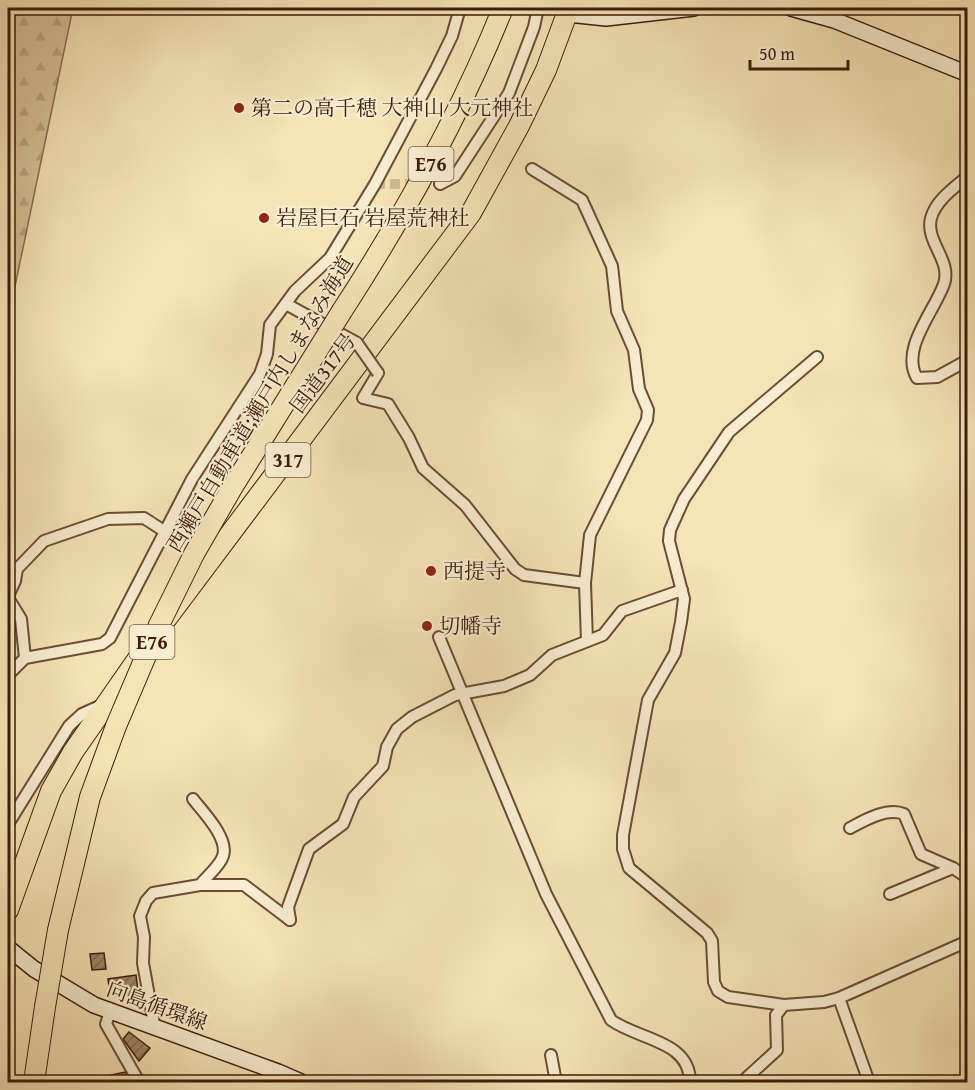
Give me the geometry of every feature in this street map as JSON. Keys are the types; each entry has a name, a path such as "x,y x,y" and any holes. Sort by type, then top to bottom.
{"highway":[{"name":"西瀬戸自動車道;瀬戸内しまなみ海道","path":"34,1083 58,930 90,797 116,726 159,626 194,554 403,215 464,100 503,8"},
{"name":"国道317号","path":"8,910 51,791 104,705 471,213 519,126 568,11"}],"main road":[{"path":"568,11 606,18 694,8"},
{"path":"791,8 834,20 968,74"},
{"name":"向島循環線","path":"8,948 34,969 94,1005 278,1072 301,1083"}],"street":[{"path":"8,675 26,658 102,644 110,638 192,479 260,374 267,354 270,324 295,291 330,258 375,184 452,36 460,8"},
{"path":"440,184 455,176 509,93 534,27 538,8"},
{"path":"532,169 582,200 612,266 617,311 634,350 639,390 648,410 647,420 590,535 585,583 587,641"},
{"path":"968,176 947,193 931,217 930,233 943,262 945,282 912,352 911,368 917,378 937,377 968,360"},
{"path":"286,304 357,343 378,373 363,398 388,404 410,438 423,468 465,505 515,569 524,574 585,583"},
{"path":"817,357 729,432 684,499 670,530 669,541 684,599 675,653 648,700 623,835 623,849 629,868 707,933 712,941 714,982 718,991 728,997 783,1005 824,1002 839,998 968,941"},
{"path":"26,658 21,619 8,597 15,581 17,568 44,541 108,519 144,518 164,531"},
{"path":"155,1029 143,963 144,937 140,916 146,901 153,892 200,885 244,885 290,920 288,907 309,849 343,824 354,797 382,766 387,747 396,729 412,717 463,694 504,686 530,675 552,655 603,635 622,611 682,590"},
{"path":"439,637 546,894 610,1020 622,1028 666,1045 683,1056 690,1070 690,1083"},
{"path":"8,824 69,726 82,714 104,705"},
{"path":"193,799 224,846 223,856 200,885"},
{"path":"850,828 870,818 897,811 904,814 921,855 953,868 968,878"},
{"path":"890,894 953,868"},
{"path":"839,998 869,1083"},
{"path":"742,1083 777,1050 776,1015 783,1005"},
{"path":"110,1011 106,1023 139,1083"},
{"path":"551,1055 556,1083"}],"green space":[{"path":"8,8 73,8 13,296 8,305"}],"building":[{"path":"104,953 106,969 92,970 90,954"},
{"path":"136,975 139,999 136,1001 120,999 119,996 110,994 108,979"},
{"path":"129,1032 150,1048 139,1061 123,1039"},
{"path":"125,1072 131,1083 97,1083 97,1078"}],"tunnel":[{"path":"375,184 440,184"}],"place":[{"name":"第二の高千穂 大神山 大元神社","path":"239,108"},
{"name":"岩屋巨石 岩屋荒神社","path":"264,218"},
{"name":"西提寺","path":"431,571"},
{"name":"切幡寺","path":"427,626"}]}
